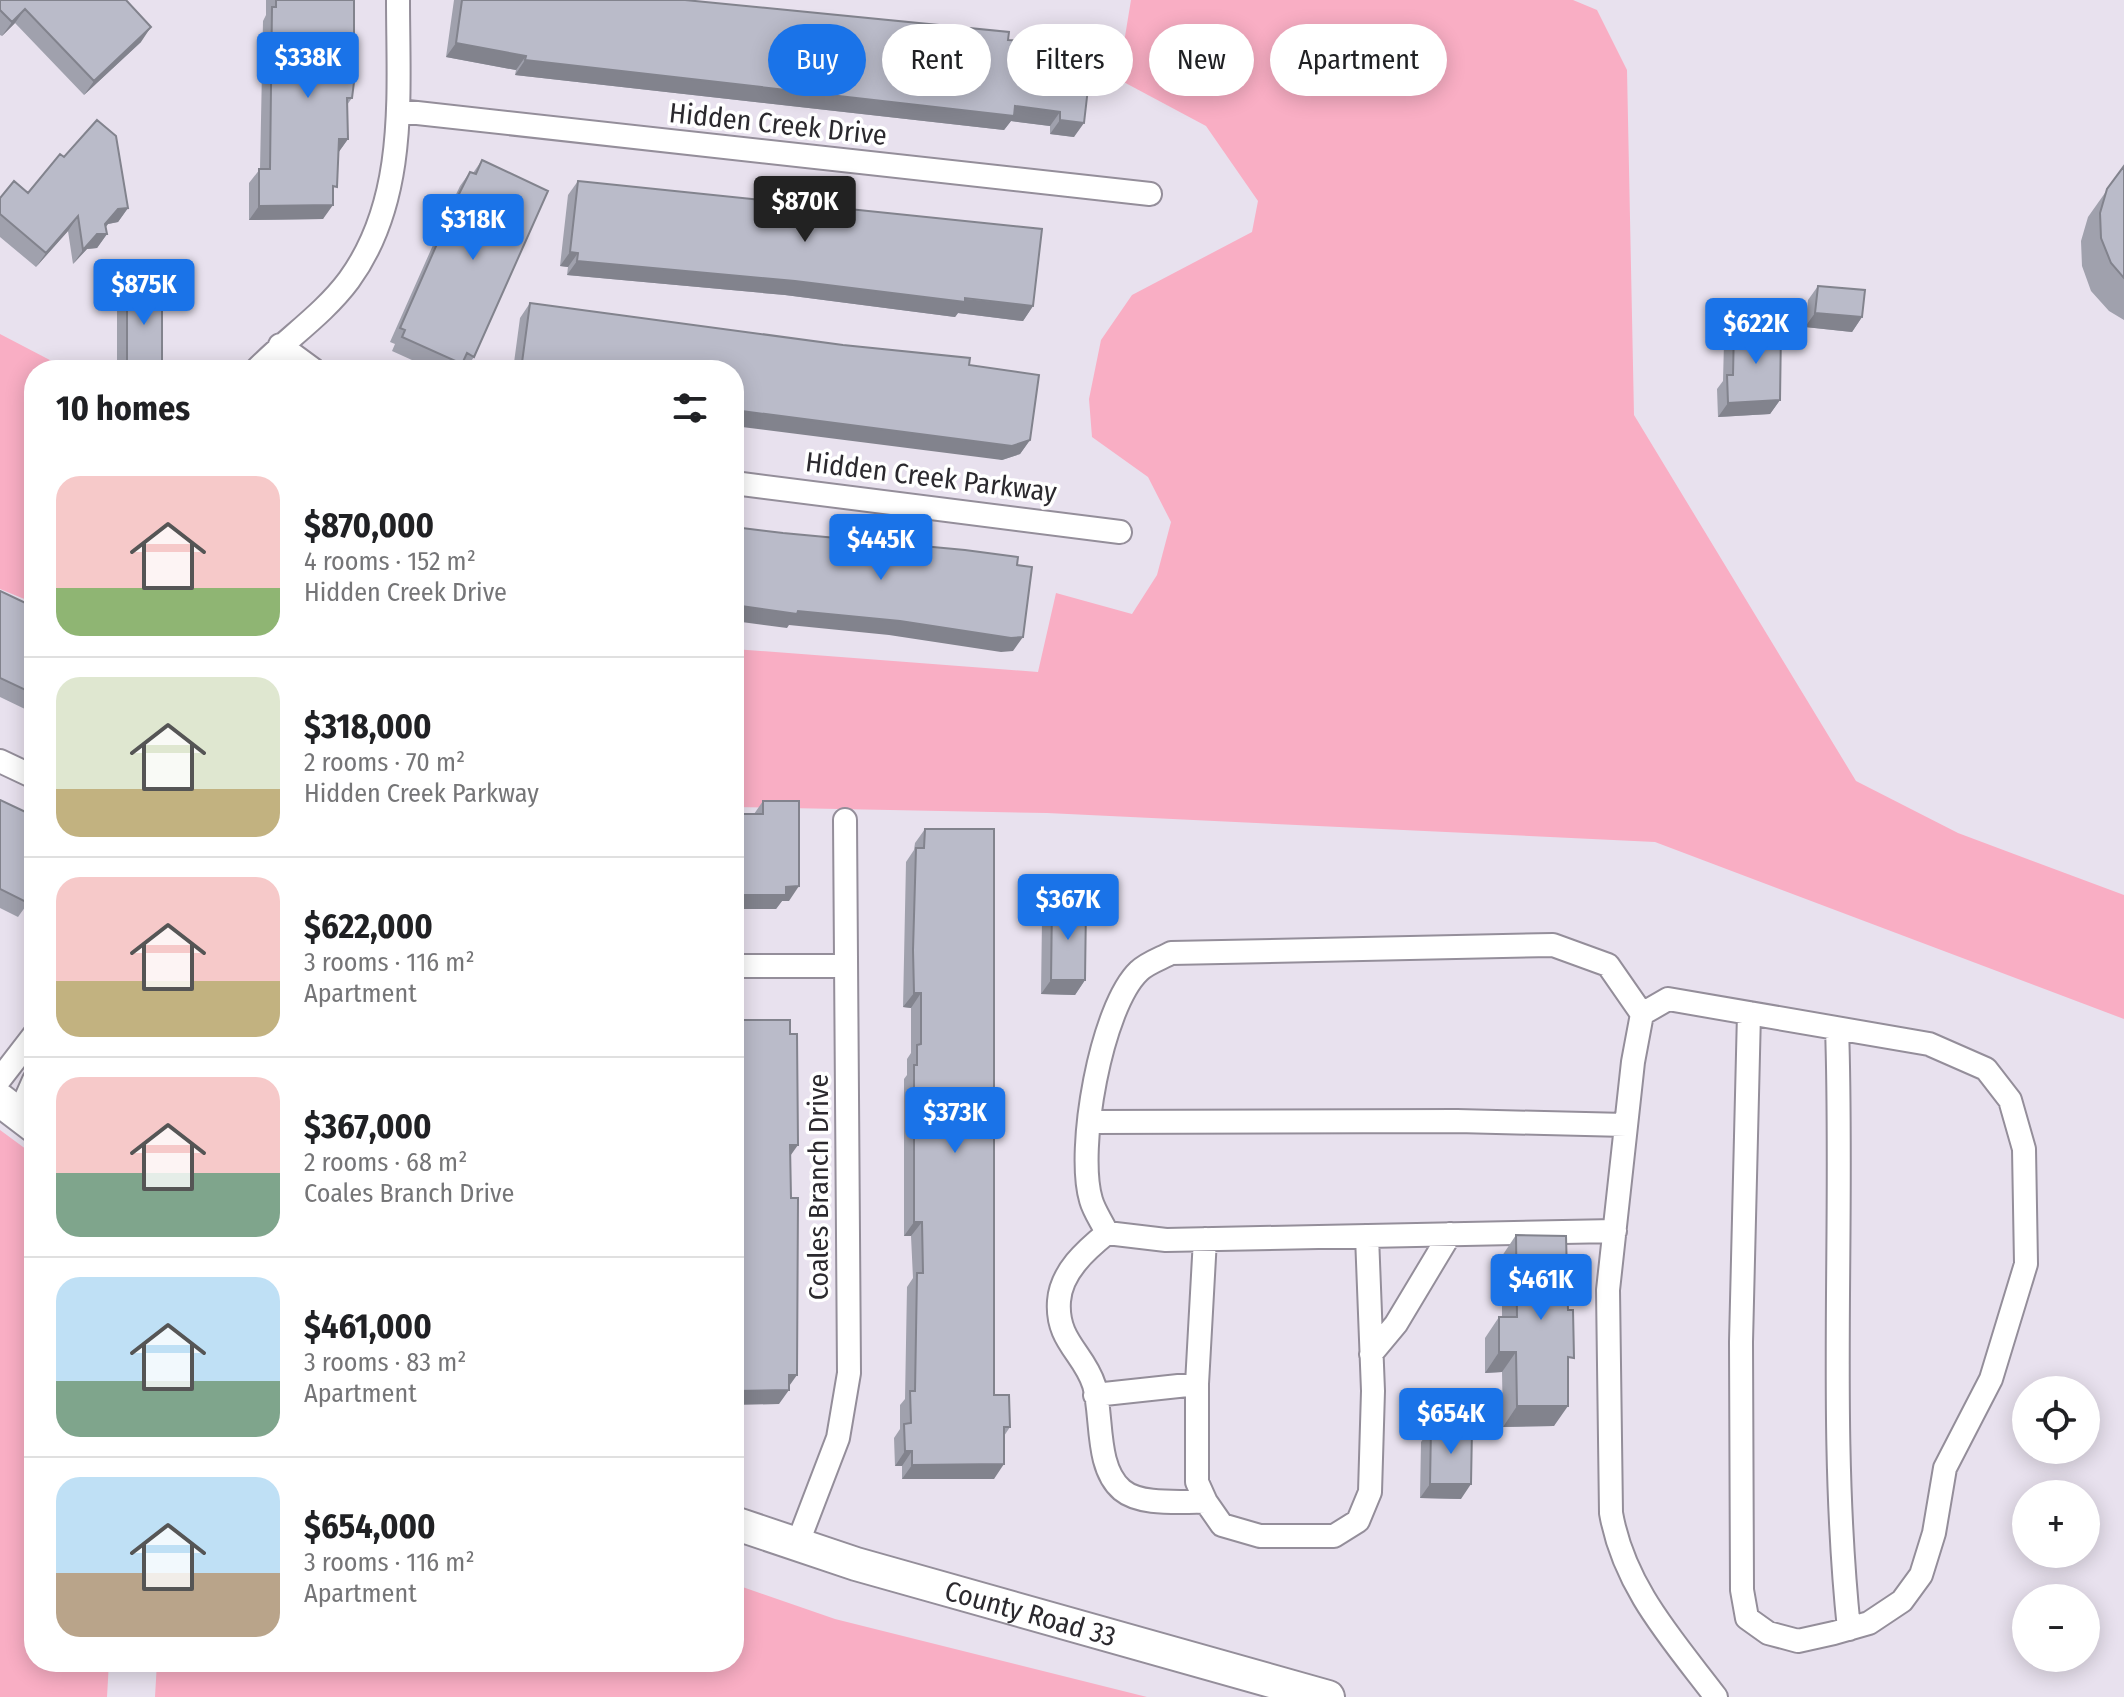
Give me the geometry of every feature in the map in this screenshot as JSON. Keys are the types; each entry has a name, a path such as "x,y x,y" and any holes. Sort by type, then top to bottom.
{"street":[{"path":"266,360 322,312 350,278 386,205 399,111 398,0"},
{"name":"Hidden Creek Drive","path":"399,111 1150,194"},
{"path":"280,345 300,360"},
{"name":"Hidden Creek Parkway","path":"744,484 1120,532"},
{"path":"0,761 24,772"},
{"name":"Coales Branch Drive","path":"797,1545 838,1438 849,1373 845,820"},
{"path":"1107,1233 1090,1198 1095,1074 1115,1007 1139,970 1171,953 1553,945 1608,965 1642,1014 1608,1290 1611,1513 1616,1545 1630,1579 1716,1697"},
{"path":"744,966 846,966"},
{"path":"1642,1014 1668,999 1929,1044 1986,1069 2010,1100 2024,1149 2026,1264 1991,1379 1945,1468 1934,1533 1921,1575 1902,1601 1869,1623 1798,1641 1768,1633 1747,1618 1742,1590 1741,1342 1749,1013"},
{"path":"1837,1028 1841,1148 1840,1533 1849,1629"},
{"path":"0,1079 24,1048"},
{"path":"1091,1122 1457,1121 1626,1125"},
{"path":"1206,1502 1146,1499 1124,1492 1111,1477 1093,1383 1060,1327 1059,1299 1078,1256 1107,1233 1166,1240 1615,1231"},
{"path":"1371,1354 1396,1324 1450,1234"},
{"path":"1205,1239 1197,1384 1197,1482 1222,1525 1260,1536 1334,1536 1358,1521 1370,1492 1371,1354 1367,1236"},
{"path":"1095,1395 1197,1384"},
{"name":"County Road 33","path":"744,1526 797,1545 1328,1697"}],"shaded area":[{"path":"1131,0 1573,0 1597,10 1627,70 1634,415 1856,781 1958,833 2124,895 2124,1019 1655,842 1047,813 744,807 744,650 1038,672 1056,593 1132,614 1157,575 1171,522 1148,477 1092,437 1089,399 1101,340 1132,295 1252,232 1258,201 1206,126 1150,96 1254,96 1254,24 1149,24 1149,96 1133,87 1133,24 1127,24"},
{"path":"0,334 50,360 24,360 24,599 0,589"},
{"path":"0,1130 24,1148 24,1672 108,1672 107,1697 0,1697"},
{"path":"744,1587 835,1619 1147,1697 155,1697 156,1672 744,1672"}],"building":[{"path":"0,0 126,0 151,27 94,81 25,9 12,22 0,10"},
{"path":"276,0 354,0 354,82 352,98 347,98 348,139 339,139 333,205 259,206 259,169 270,169 272,7 276,7"},
{"path":"462,0 685,0 928,24 882,24 882,96 991,96 991,30 1007,32 1007,96 1087,96 1084,123 1060,120 1060,112 1015,106 1014,116 839,96 866,96 866,24 768,24 768,88 525,60 526,56 456,43"},
{"path":"97,120 116,136 128,208 118,209 105,224 107,234 97,234 83,250 78,216 46,253 0,214 0,198 14,181 28,193 60,154 64,157"},
{"path":"482,160 548,191 474,357 467,353 464,360 453,360 402,337 405,330 400,328 459,194 470,172 476,174"},
{"path":"2124,166 2124,278 2111,263 2101,238 2100,213 2107,189"},
{"path":"578,181 1042,229 1033,306 965,298 965,302 795,281 577,261 578,253 570,252"},
{"path":"1818,286 1865,290 1862,317 1815,313"},
{"path":"127,290 162,290 162,360 127,360"},
{"path":"530,303 843,345 970,358 969,365 1039,375 1030,440 1012,446 744,411 744,360 522,360"},
{"path":"1734,328 1781,329 1780,400 1728,403 1727,375 1733,375"},
{"path":"744,528 1018,557 1017,565 1032,567 1023,637 1011,638 900,621 798,611 797,614 744,606"},
{"path":"0,591 24,602 24,689 0,678"},
{"path":"0,800 24,811 24,901 0,889"},
{"path":"763,801 799,801 799,886 786,887 786,895 744,895 744,814 763,814"},
{"path":"925,829 994,829 994,1395 1009,1395 1010,1427 1004,1427 1004,1464 912,1465 912,1451 905,1451 904,1424 911,1423 910,1391 915,1391 917,1273 923,1273 922,1222 914,1222 914,1065 917,1065 917,1045 921,1044 921,993 914,993 913,950 916,848 924,848"},
{"path":"1052,904 1086,905 1085,980 1051,980"},
{"path":"744,1020 790,1020 790,1034 797,1034 798,1145 790,1145 791,1198 798,1198 797,1375 789,1375 789,1390 744,1391"},
{"path":"1516,1235 1566,1236 1568,1310 1573,1310 1574,1358 1568,1357 1568,1406 1517,1406 1516,1352 1499,1352 1499,1317 1517,1317"},
{"path":"1431,1428 1472,1429 1471,1484 1430,1484"}]}
